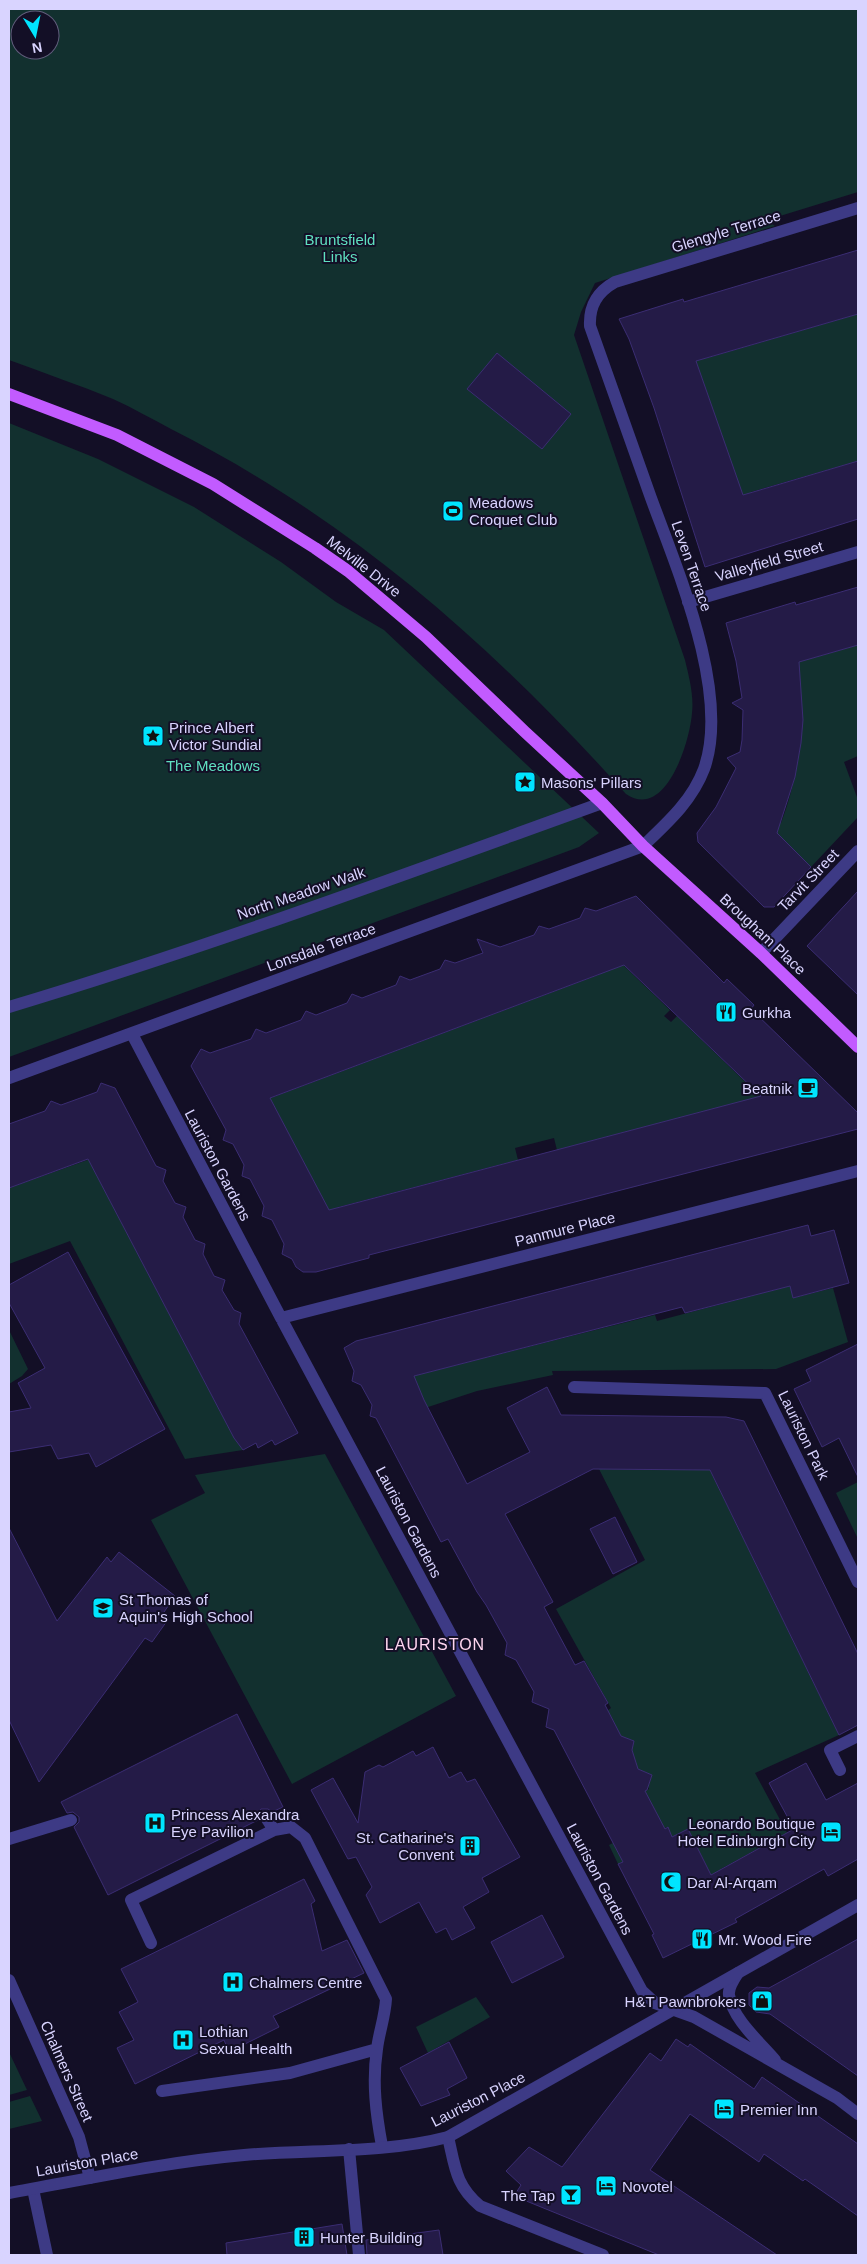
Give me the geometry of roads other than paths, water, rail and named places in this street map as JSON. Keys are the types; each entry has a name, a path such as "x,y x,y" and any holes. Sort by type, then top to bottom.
{"main road":[{"name":"Melville Drive","path":"9,394 125,439 213,484 348,571 426,637 602,803 643,846"},
{"name":"Brougham Place","path":"643,846 761,953 858,1047"}],"street":[{"name":"Glengyle Terrace","path":"604,288 615,282 858,208"},
{"name":"Leven Terrace","path":"604,288 592,304 590,326 688,602 708,681 710,711 708,752 704,769 683,806 643,846"},
{"name":"Valleyfield Street","path":"688,602 858,552"},
{"name":"North Meadow Walk","path":"9,1007 124,972 602,803"},
{"name":"Lonsdale Terrace","path":"9,1078 643,846"},
{"name":"Tarvit Street","path":"761,953 858,851"},
{"name":"Lauriston Gardens","path":"132,1034 281,1318 642,1991 655,2003 694,2017 837,2098 858,2114"},
{"name":"Panmure Place","path":"281,1318 858,1171"},
{"name":"Lauriston Park","path":"574,1388 765,1392 858,1582"},
{"path":"840,1770 830,1750 858,1736"},
{"path":"265,1816 274,1830"},
{"path":"9,1839 71,1820"},
{"path":"151,1943 131,1900 274,1830 291,1827 305,1838 386,1999 385,2017 377,2049 374,2102 382,2146"},
{"name":"Lauriston Place","path":"9,2193 178,2162 244,2155 426,2142 448,2137 858,1904"},
{"path":"738,1973 729,1994 736,2012 746,2028 780,2066"},
{"name":"Chalmers Street","path":"9,1980 79,2137 90,2178"},
{"path":"162,2091 290,2073 377,2049"},
{"path":"448,2137 458,2180 466,2194 480,2206 602,2255"},
{"path":"349,2149 359,2255"},
{"path":"33,2189 47,2255"}],"place":[{"name":"Meadows Croquet Club","path":"453,511"},
{"name":"Prince Albert Victor Sundial","path":"153,736"},
{"name":"Masons' Pillars","path":"525,782"},
{"name":"Gurkha","path":"726,1012"},
{"name":"Beatnik","path":"808,1088"},
{"name":"St Thomas of Aquin's High School","path":"103,1608"},
{"name":"Princess Alexandra Eye Pavilion","path":"155,1823"},
{"name":"Leonardo Boutique Hotel Edinburgh City","path":"831,1832"},
{"name":"St. Catharine's Convent","path":"470,1846"},
{"name":"Dar Al-Arqam","path":"671,1882"},
{"name":"Mr. Wood Fire","path":"702,1939"},
{"name":"Chalmers Centre","path":"233,1982"},
{"name":"H&T Pawnbrokers","path":"762,2001"},
{"name":"Lothian Sexual Health","path":"183,2040"},
{"name":"Premier Inn","path":"724,2109"},
{"name":"Novotel","path":"606,2186"},
{"name":"The Tap","path":"571,2195"},
{"name":"Hunter Building","path":"304,2237"}],"district":[{"name":"LAURISTON","path":"435,1644"}],"park label":[{"name":"Bruntsfield Links","path":"340,248"},
{"name":"The Meadows","path":"213,765"}]}
